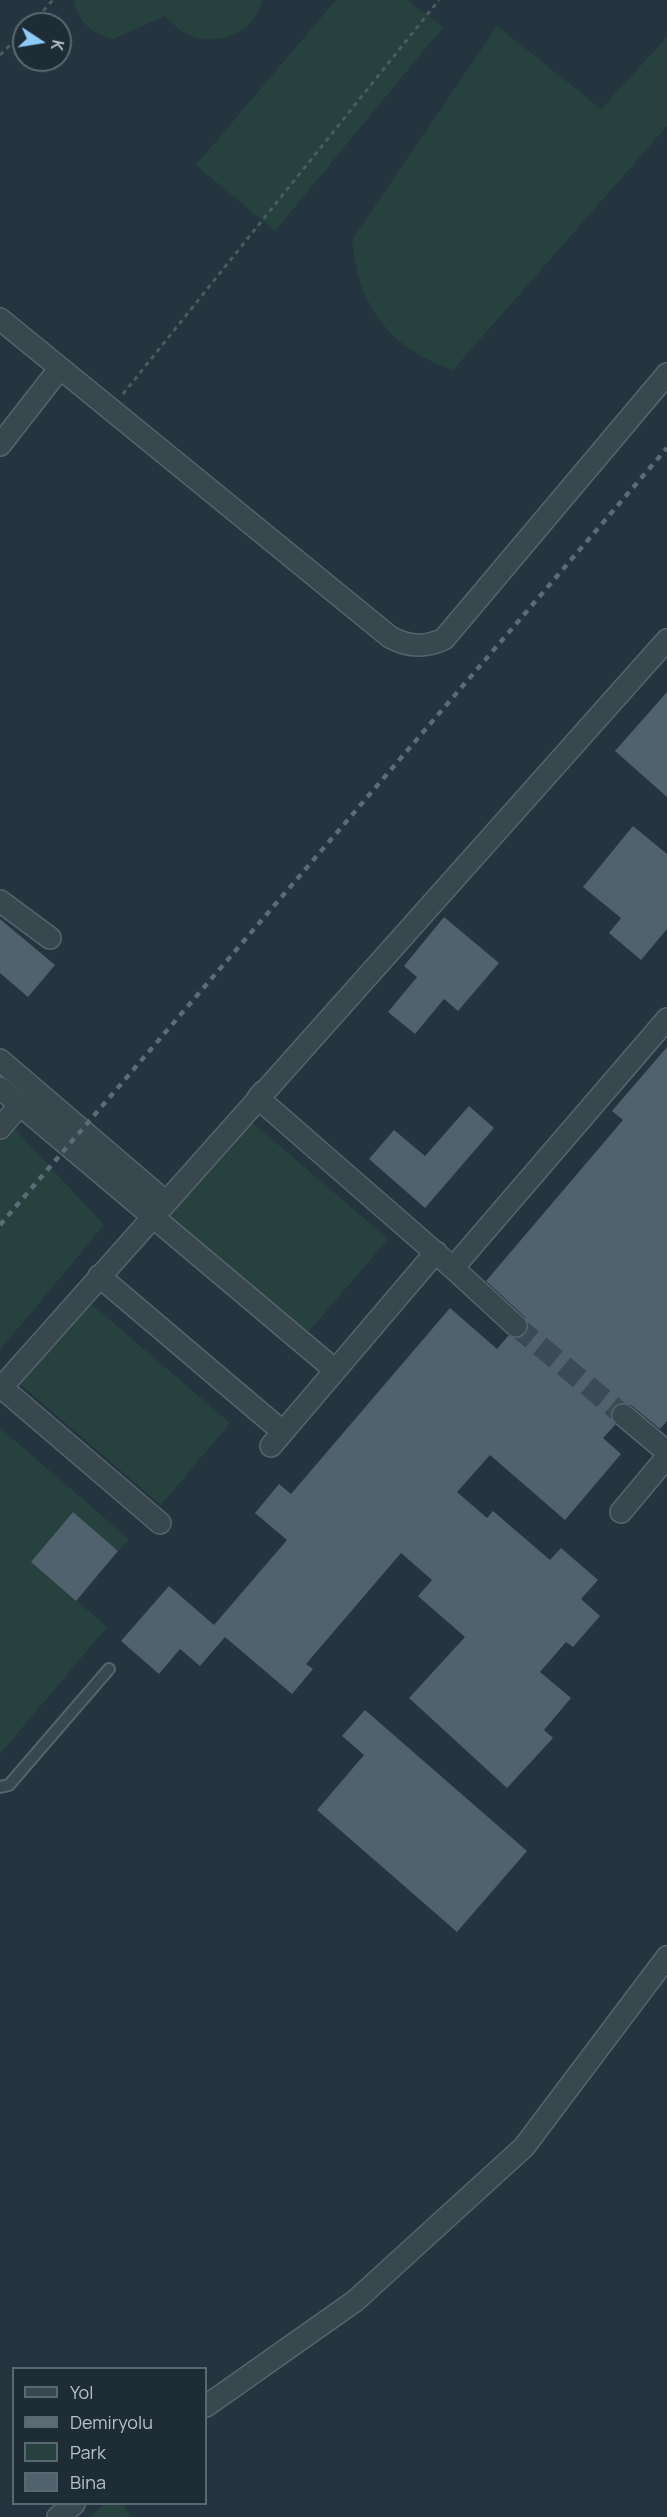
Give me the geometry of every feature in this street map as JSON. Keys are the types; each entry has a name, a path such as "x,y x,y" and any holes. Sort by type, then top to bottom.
{"street":[{"path":"0,319 390,637 408,645 418,646 444,639 667,374"},
{"path":"0,445 60,368"},
{"path":"160,1523 1,1388 667,640"},
{"path":"0,901 50,938"},
{"path":"453,1268 667,1019"},
{"path":"0,1060 335,1370"},
{"path":"0,1088 160,1209"},
{"path":"263,1092 258,1098 436,1252 516,1326"},
{"path":"0,1128 20,1105"},
{"path":"99,1276 277,1439 436,1252"},
{"path":"621,1512 667,1454 623,1415"},
{"path":"207,2405 355,2301 524,2147 667,1956"},
{"path":"58,2517 73,2505"}],"lane":[{"path":"0,1787 9,1785 109,1669"}],"path":[{"path":"42,12 53,0"},
{"path":"110,409 437,0"},
{"path":"0,55 12,43"}],"green space":[{"path":"74,0 262,0 253,20 245,28 225,38 202,39 191,36 177,28 165,16 113,39 98,34 87,26 78,14"},
{"path":"336,0 407,0 443,27 275,231 196,165"},
{"path":"497,26 601,109 667,37 667,126 453,370 411,350 381,322 361,285 352,240"},
{"path":"246,1117 388,1239 304,1337 162,1216"},
{"path":"13,1127 104,1225 0,1350 0,1142"},
{"path":"89,1302 230,1423 161,1505 19,1383"},
{"path":"0,1428 129,1539 118,1551 73,1513 31,1562 107,1627 0,1754"},
{"path":"104,2505 123,2505 132,2517 90,2517"}],"building":[{"path":"667,692 667,797 615,751"},
{"path":"633,826 667,854 667,929 641,960 609,933 621,918 583,887"},
{"path":"444,917 499,963 458,1011 444,999 415,1034 388,1012 417,977 404,966"},
{"path":"0,919 55,965 28,997 0,973"},
{"path":"667,1047 667,1421 660,1429 631,1405 619,1403 614,1406 610,1413 615,1425 603,1438 621,1454 565,1520 490,1455 457,1492 487,1518 493,1511 550,1560 561,1548 598,1580 581,1599 600,1616 573,1647 566,1642 540,1672 571,1698 544,1730 553,1738 507,1788 409,1698 465,1637 418,1596 432,1580 401,1553 306,1664 313,1669 292,1694 225,1637 200,1666 180,1649 159,1674 121,1641 169,1586 214,1625 287,1540 255,1513 279,1484 291,1494 450,1308 497,1349 508,1336 519,1338 526,1334 528,1328 525,1317 486,1281 623,1120 612,1111"},
{"path":"469,1106 494,1128 425,1208 369,1159 394,1130 425,1156"},
{"path":"73,1512 118,1551 76,1601 31,1562"},
{"path":"365,1710 527,1851 457,1932 317,1810 364,1755 342,1736"}],"tunnel":[{"path":"516,1326 623,1415"}],"railway":[{"path":"0,1225 667,448"}]}
